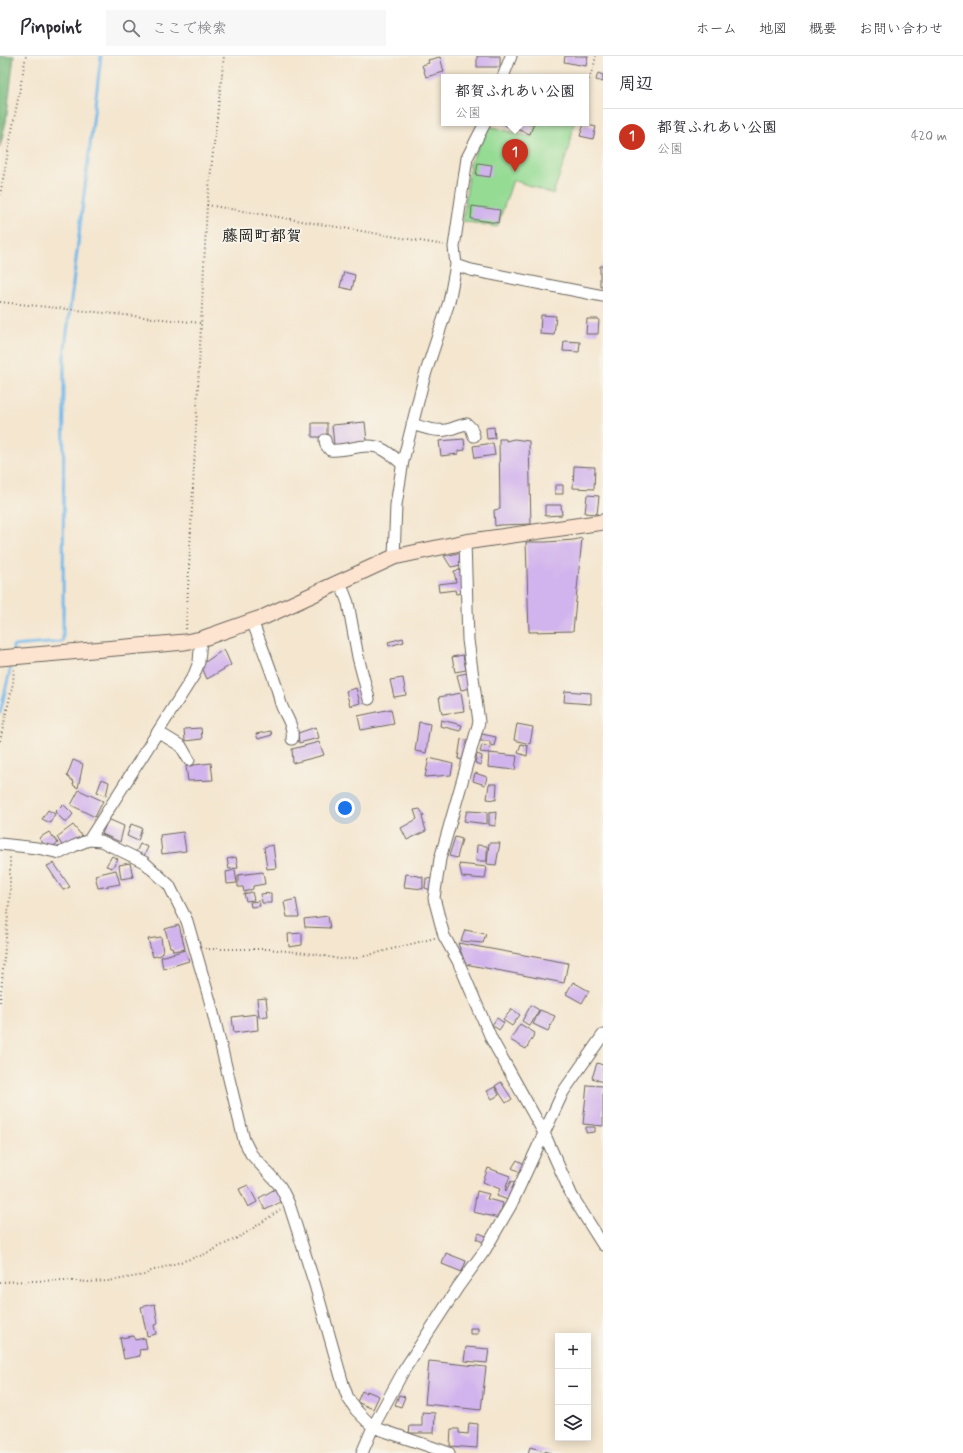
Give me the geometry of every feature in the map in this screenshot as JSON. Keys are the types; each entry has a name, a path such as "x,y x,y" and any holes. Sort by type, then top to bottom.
{"street":[{"path":"504,74 511,56"},
{"path":"394,557 396,505 402,464 424,378 449,302 456,265 454,247 467,158 483,126"},
{"path":"456,265 471,270 603,296"},
{"path":"412,424 443,431 461,424 467,424 471,428 474,436"},
{"path":"325,440 326,445 330,450 338,451 368,446 382,448 402,464"},
{"path":"7,657 185,642 201,639 252,621 394,557 465,542 603,522"},
{"path":"465,542 468,640 479,722 458,793 439,867 434,898 444,936 458,961 492,1040 544,1133 572,1196 603,1245"},
{"path":"340,582 348,603 358,656 369,699"},
{"path":"252,621 278,690 280,703 292,726 292,739"},
{"path":"90,840 194,675 199,662 201,639"},
{"path":"158,732 181,746 189,760"},
{"path":"5,845 37,848 60,853 90,840 101,842 144,862 168,886 187,921 210,1000 244,1140 252,1154 280,1186 289,1204 315,1285 342,1384 348,1398 356,1410 373,1427 449,1453"},
{"path":"362,1453 373,1427 404,1370 458,1287 485,1250 511,1205 563,1092 603,1035"}],"path":[{"path":"0,195 26,56"},
{"path":"185,642 207,205 224,56"},
{"path":"589,79 596,56"},
{"path":"207,205 454,247"},
{"path":"0,302 201,323"},
{"path":"0,741 13,682 7,657"},
{"path":"0,1002 10,894 5,845"},
{"path":"195,951 212,948 268,949 314,954 339,959 357,958 444,936"},
{"path":"0,1282 66,1280 87,1282 109,1281 144,1275 151,1271 203,1255 243,1235 289,1204"}],"green space":[{"path":"0,56 14,56 6,122 0,147"},
{"path":"489,126 531,137 535,126 573,126 569,148 553,194 513,180 497,227 463,221 470,163"}],"building":[{"path":"477,56 500,56 500,67 477,67"},
{"path":"565,56 588,56 586,66 564,62"},
{"path":"440,57 444,72 426,77 422,65 429,63 428,60"},
{"path":"598,73 603,75 603,82 596,80"},
{"path":"508,126 533,126 530,134"},
{"path":"583,126 596,127 593,139 580,136"},
{"path":"478,163 492,165 490,177 476,175"},
{"path":"472,206 500,210 498,223 471,219"},
{"path":"600,266 603,266 603,286 600,286"},
{"path":"344,272 355,275 352,290 340,287"},
{"path":"541,315 556,316 554,335 540,334"},
{"path":"587,319 599,319 598,334 586,334"},
{"path":"564,341 580,342 579,352 563,351"},
{"path":"365,422 367,441 334,445 332,425"},
{"path":"312,423 327,423 327,437 312,437"},
{"path":"494,427 495,438 487,439 486,428"},
{"path":"464,439 465,450 458,451 458,454 441,456 439,441"},
{"path":"499,439 506,439 506,441 514,439 529,441 531,524 495,526 494,510 500,509"},
{"path":"493,443 495,455 475,458 473,446"},
{"path":"574,466 595,467 594,489 573,488"},
{"path":"555,485 563,485 563,494 555,494"},
{"path":"587,495 599,496 597,514 585,513"},
{"path":"545,505 561,505 562,515 545,516"},
{"path":"582,538 573,631 529,632 526,542 574,540"},
{"path":"459,553 461,565 451,567 444,556"},
{"path":"460,570 463,593 456,594 455,590 439,592 438,584 456,582 454,571"},
{"path":"403,638 404,642 389,646 388,642"},
{"path":"224,649 231,665 207,679 201,665"},
{"path":"463,655 466,670 455,672 452,657"},
{"path":"467,673 471,688 461,690 457,675"},
{"path":"403,678 406,695 394,697 390,680"},
{"path":"356,688 360,703 350,706 346,691"},
{"path":"565,691 591,693 591,704 564,702"},
{"path":"461,693 464,711 442,714 439,697"},
{"path":"391,709 394,724 361,730 358,716"},
{"path":"441,720 462,725 460,731 440,726"},
{"path":"419,722 430,724 426,753 415,751"},
{"path":"517,724 533,727 530,744 514,740"},
{"path":"316,727 319,738 299,743 298,733"},
{"path":"201,728 202,739 185,741 184,729"},
{"path":"271,731 272,735 258,739 256,734"},
{"path":"482,734 496,737 494,746 490,745 490,741 480,741"},
{"path":"461,739 470,741 467,760 458,759"},
{"path":"319,742 324,755 293,763 292,749"},
{"path":"521,744 528,746 527,756 518,753"},
{"path":"482,745 490,747 489,753 480,752"},
{"path":"489,753 517,756 515,770 488,767"},
{"path":"477,754 482,756 481,765 475,763"},
{"path":"429,758 453,764 451,775 425,777"},
{"path":"73,760 83,764 78,788 73,785 74,782 67,776"},
{"path":"211,763 213,780 188,781 186,766"},
{"path":"475,773 487,777 485,785 473,781"},
{"path":"102,779 109,782 106,796 97,792"},
{"path":"489,784 497,784 496,800 487,799"},
{"path":"79,790 103,801 95,817 71,805"},
{"path":"63,804 73,814 66,823 55,812"},
{"path":"420,809 424,816 422,817 426,831 407,840 401,828 417,819 414,810"},
{"path":"48,810 55,814 50,823 42,819"},
{"path":"467,811 487,812 487,824 464,821"},
{"path":"496,812 495,826 489,825 489,813"},
{"path":"108,819 124,826 120,842 102,834"},
{"path":"131,824 142,828 138,841 127,836"},
{"path":"73,825 82,836 64,849 57,837"},
{"path":"49,832 58,843 48,849 39,838"},
{"path":"183,832 186,851 162,854 160,835"},
{"path":"455,837 462,839 457,858 449,856"},
{"path":"489,843 500,843 496,865 487,864"},
{"path":"140,844 148,847 144,856 136,852"},
{"path":"273,845 276,868 267,869 264,847"},
{"path":"477,845 487,846 487,861 476,861"},
{"path":"112,856 118,859 112,868 106,866"},
{"path":"236,857 238,868 229,869 227,859"},
{"path":"54,863 70,887 63,890 47,866"},
{"path":"130,863 133,877 121,879 119,865"},
{"path":"459,864 487,867 485,879 462,877"},
{"path":"116,870 120,884 98,888 95,875"},
{"path":"235,870 237,883 227,884 226,872"},
{"path":"263,872 265,884 253,886 253,889 244,892 243,887 238,887 238,875"},
{"path":"406,874 423,877 423,889 404,887"},
{"path":"426,878 432,879 431,890 425,888"},
{"path":"252,892 254,900 246,901 244,894"},
{"path":"271,893 271,903 262,903 261,894"},
{"path":"296,899 299,917 287,917 284,902"},
{"path":"259,901 260,906 251,907 250,902"},
{"path":"328,916 330,928 305,927 304,919"},
{"path":"179,925 185,949 173,951 172,947 170,947 165,929"},
{"path":"465,930 486,934 483,943 461,941"},
{"path":"302,933 302,945 289,947 288,934"},
{"path":"161,937 163,953 153,957 148,939"},
{"path":"458,943 568,963 564,983 465,964"},
{"path":"185,950 189,961 163,969 161,957"},
{"path":"573,982 589,991 582,1003 566,994"},
{"path":"266,998 268,1016 259,1017 257,999"},
{"path":"531,1005 539,1010 530,1026 522,1021"},
{"path":"512,1009 520,1015 512,1026 503,1020"},
{"path":"540,1010 555,1016 548,1031 533,1024"},
{"path":"257,1014 258,1030 234,1033 232,1017"},
{"path":"497,1018 504,1023 499,1030 492,1025"},
{"path":"520,1024 535,1033 526,1049 510,1040"},
{"path":"597,1063 603,1065 603,1082 592,1078"},
{"path":"501,1082 512,1099 506,1103 495,1086"},
{"path":"587,1085 603,1086 603,1126 583,1124"},
{"path":"495,1087 499,1095 492,1099 487,1091"},
{"path":"586,1127 595,1127 595,1132 586,1133"},
{"path":"517,1160 526,1165 522,1173 512,1168"},
{"path":"488,1168 510,1176 505,1190 506,1191 511,1181 517,1184 512,1194 510,1193 508,1200 497,1196 500,1189 483,1182"},
{"path":"248,1185 257,1202 248,1207 239,1189"},
{"path":"277,1188 283,1201 265,1210 259,1198"},
{"path":"477,1191 489,1194 487,1199 503,1203 499,1218 473,1212"},
{"path":"479,1233 486,1236 483,1242 476,1239"},
{"path":"446,1253 466,1261 462,1272 442,1264"},
{"path":"155,1304 158,1324 154,1325 156,1334 147,1336 141,1307"},
{"path":"470,1328 478,1328 478,1334 470,1334"},
{"path":"134,1336 135,1340 145,1338 147,1349 139,1350 140,1356 124,1359 120,1338"},
{"path":"466,1347 489,1349 487,1363 464,1361"},
{"path":"429,1361 486,1367 481,1410 425,1404"},
{"path":"362,1391 366,1393 367,1391 379,1396 373,1409 357,1402"},
{"path":"399,1395 405,1397 401,1407 395,1405"},
{"path":"422,1412 435,1413 434,1433 409,1433 410,1426 422,1426"},
{"path":"469,1423 478,1424 477,1448 450,1446 451,1429 459,1429 459,1433 468,1434"},
{"path":"530,1447 552,1453 528,1453"}],"waterway":[{"path":"13,653 13,646 61,642 63,640 64,357 101,56"},
{"path":"0,713 12,662"}],"place":[{"name":"都賀ふれあい公園","path":"515,172"}],"district":[{"name":"藤岡町都賀","path":"262,235"}]}
